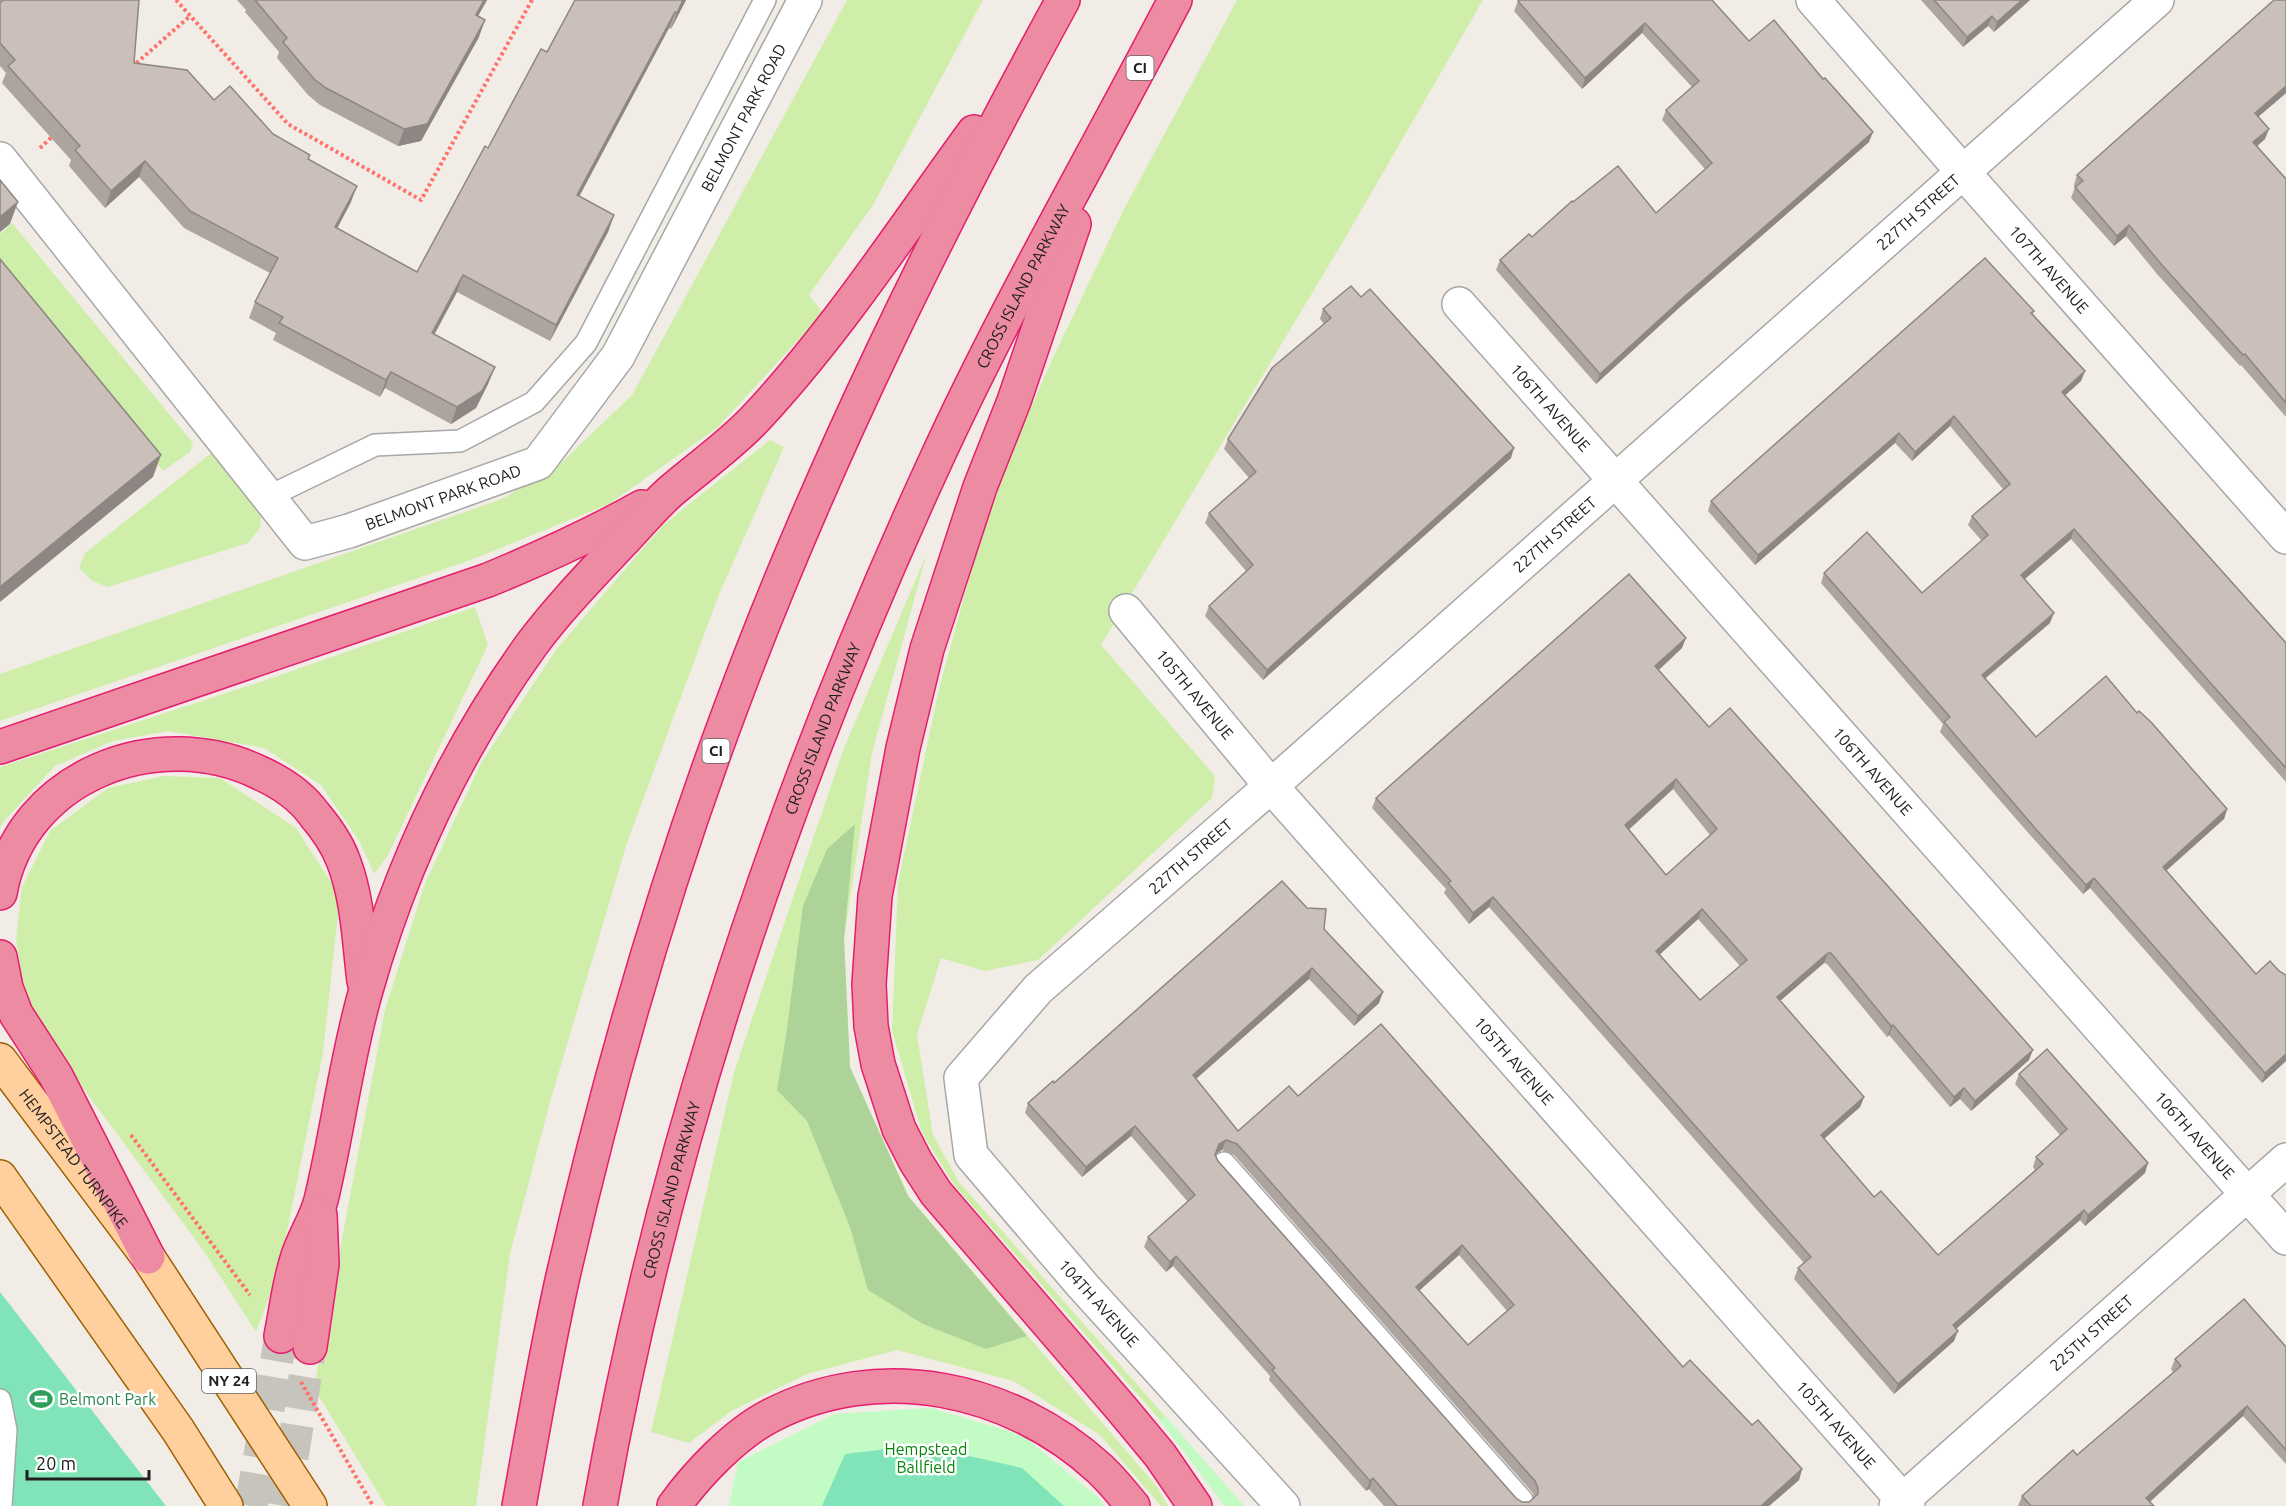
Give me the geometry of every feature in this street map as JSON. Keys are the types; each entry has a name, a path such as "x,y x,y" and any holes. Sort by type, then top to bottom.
{"highway":[{"name":"CI","path":"519,1506 563,1279 598,1132 637,989 730,710 783,575 842,437 910,295 1063,0"},
{"name":"CROSS ISLAND PARKWAY","path":"600,1506 628,1368 686,1134 756,908 797,794 881,583 936,460 989,352 1175,0"},
{"path":"296,1354 297,1259 320,1204 365,991 405,877 447,782 476,729 534,641 601,564 669,492 729,445 774,398 802,364 835,323 1041,40"},
{"path":"1104,135 1014,401 980,487 927,649 903,748 875,896 868,984 871,1026 878,1064 899,1129 916,1162 936,1193 1160,1455 1195,1506"},
{"path":"0,747 488,580 588,536 669,492"},
{"path":"0,893 14,848 28,828 44,808 63,791 84,778 127,759 151,754 175,753 227,759 275,780 295,794 313,812 333,842 342,858 355,906 365,991"},
{"path":"0,957 6,988 16,1014 56,1076 148,1257"},
{"path":"674,1506 702,1471 722,1452 767,1417 827,1394 890,1385 955,1391 1015,1413 1078,1451 1099,1468 1133,1506"}],"main road":[{"name":"HEMPSTEAD TURNPIKE","path":"0,1060 148,1257"},
{"path":"0,1177 178,1430 226,1506"},
{"name":"NY 24","path":"148,1257 310,1506"}],"street":[{"name":"BELMONT PARK ROAD","path":"0,159 305,543 349,531 538,463 618,356 806,0"},
{"name":"107TH AVENUE","path":"1813,0 1962,172 2286,537"},
{"name":"227TH STREET","path":"961,1078 1038,989 1271,786 2157,0"},
{"name":"106TH AVENUE","path":"1459,304 2286,1238"},
{"name":"105TH AVENUE","path":"1126,611 1271,786 1902,1504"},
{"name":"104TH AVENUE","path":"961,1078 971,1155 1083,1286 1283,1506"},
{"name":"225TH STREET","path":"1902,1504 2286,1160"}],"lane":[{"path":"268,497 375,445 460,441 534,402 586,343 765,0"},
{"path":"1224,1162 1522,1500"},
{"path":"0,1401 6,1430 1,1506"}],"path":[{"path":"176,0 288,124 421,200 532,0"},
{"path":"128,71 190,16"},
{"path":"38,149 56,133"},
{"path":"127,1129 254,1300"},
{"path":"296,1354 373,1506"}],"green space":[{"path":"847,0 983,0 873,205 809,295 823,313 717,428 609,504 471,560 0,721 0,674 502,499 556,468 632,395"},
{"path":"1237,0 1483,0 1344,240 1101,645 1215,776 1212,798 1038,960 985,971 941,958 917,1035 933,1135 959,1182 1244,1506 1225,1506 1161,1421 955,1186 922,1133 892,1031 898,883 939,689 992,494 1052,360 1124,209"},
{"path":"12,223 193,443 190,452 163,471 0,272 0,234"},
{"path":"770,440 784,447 718,597 627,843 550,1102 510,1254 476,1506 386,1506 314,1388 385,1010 424,886 481,763 556,650 663,525"},
{"path":"214,451 262,511 260,528 248,543 108,587 92,581 79,568 85,553"},
{"path":"927,553 872,753 844,939 850,1067 909,1197 1158,1488 1168,1506 1161,1506 1100,1435 1013,1381 897,1350 807,1374 733,1410 689,1443 651,1432 734,1072 842,753"},
{"path":"475,607 488,645 387,857 374,874 360,842 321,785 264,748 168,731 113,741 55,766 0,828 0,767 263,681"},
{"path":"164,776 220,778 296,828 340,896 323,1053 279,1271 256,1332 203,1250 74,1076 25,1005 16,939 22,887 50,831 108,788"},
{"path":"855,824 844,939 850,1067 908,1196 1027,1336 986,1349 923,1324 868,1290 850,1227 807,1121 777,1090 803,906 827,849"},
{"name":"Belmont Park","path":"0,1292 166,1506 0,1506"},
{"name":"Hempstead Ballfield","path":"931,1408 1022,1435 1100,1499 1104,1506 729,1506 738,1462 834,1414"},
{"path":"1164,1415 1244,1506 1225,1506 1161,1421"},
{"path":"920,1445 1022,1468 1064,1506 822,1506 845,1454"}],"building":[{"path":"3,0 139,0 134,63 187,70 214,100 230,86 273,134 310,155 308,159 357,186 335,227 417,272 485,146 488,148 541,49 547,52 575,0 683,0 577,195 614,215 556,325 463,275 432,333 495,367 482,391 457,407 391,372 386,380 279,323 283,317 255,302 278,258 190,211 145,161 111,191 75,150 80,146 8,66 15,60 0,43 0,3"},
{"path":"255,0 484,0 476,15 485,20 427,124 404,129 326,88 314,79 283,42 287,38"},
{"path":"1519,0 1712,0 1749,41 1774,20 1823,79 1825,78 1873,132 1684,297 1600,374 1500,260 1529,234 1532,237 1572,201 1618,166 1656,213 1712,163 1666,110 1699,81 1645,23 1585,78"},
{"path":"1934,0 2022,0 1997,22 1992,16 1967,37"},
{"path":"2274,0 2286,0 2286,86 2255,113 2269,129 2253,142 2286,179 2286,403 2129,225 2117,236 2075,187 2083,181 2077,175"},
{"path":"0,180 18,202 0,217"},
{"path":"1985,258 2034,311 2031,313 2085,371 2062,392 2286,643 2286,768 2074,529 2021,575 2054,613 1982,675 2036,737 2106,676 2137,713 2139,711 2151,722 2227,809 2163,867 2256,974 2270,961 2286,975 2286,1054 2265,1073 2094,878 2086,885 2034,827 1944,722 1950,717 1824,573 1867,532 1922,593 1988,535 1972,516 2010,484 1954,416 1915,452 1899,433 1758,555 1711,501"},
{"path":"0,259 161,455 0,587"},
{"path":"1351,286 1361,297 1370,289 1514,448 1267,670 1209,606 1253,565 1209,513 1256,472 1228,439 1272,368 1331,318 1323,309"},
{"path":"1629,574 1686,638 1655,666 1709,727 1730,708 2033,1050 1975,1101 1964,1088 1954,1097 1831,953 1828,953 1777,997 1864,1097 1821,1135 1874,1197 1881,1191 1938,1255 2043,1164 2036,1157 2067,1129 2019,1074 2047,1049 2148,1163 2088,1215 2084,1210 1988,1294 1953,1325 1958,1331 1898,1384 1798,1268 1811,1257 1493,897 1473,913 1448,883 1451,881 1376,798","holes":["1676,779 1717,829 1666,875 1625,825","1702,909 1747,960 1700,1000 1656,951"]},
{"path":"1282,881 1307,908 1326,909 1324,929 1383,992 1358,1016 1312,968 1193,1075 1238,1131 1289,1086 1298,1096 1381,1024 1683,1367 1690,1360 1752,1425 1758,1420 1802,1469 1761,1506 1397,1506 1373,1478 1370,1481 1272,1370 1275,1368 1176,1256 1170,1262 1148,1237 1195,1195 1135,1126 1086,1167 1028,1103 1053,1081 1054,1083","holes":["1226,1140 1237,1144 1535,1481 1538,1494 1529,1502 1522,1502 1516,1498 1218,1161 1215,1155 1219,1144","1462,1245 1514,1305 1468,1345 1416,1287"]},
{"path":"2244,1299 2286,1347 2286,1450 2247,1406 2146,1498 2154,1506 2031,1506 2022,1496 2073,1450 2077,1455 2181,1366 2175,1359"}],"tunnel":[{"path":"251,1506 281,1336"},
{"path":"284,1506 310,1347"}],"place":[{"name":"Belmont Park","path":"41,1399"}]}
